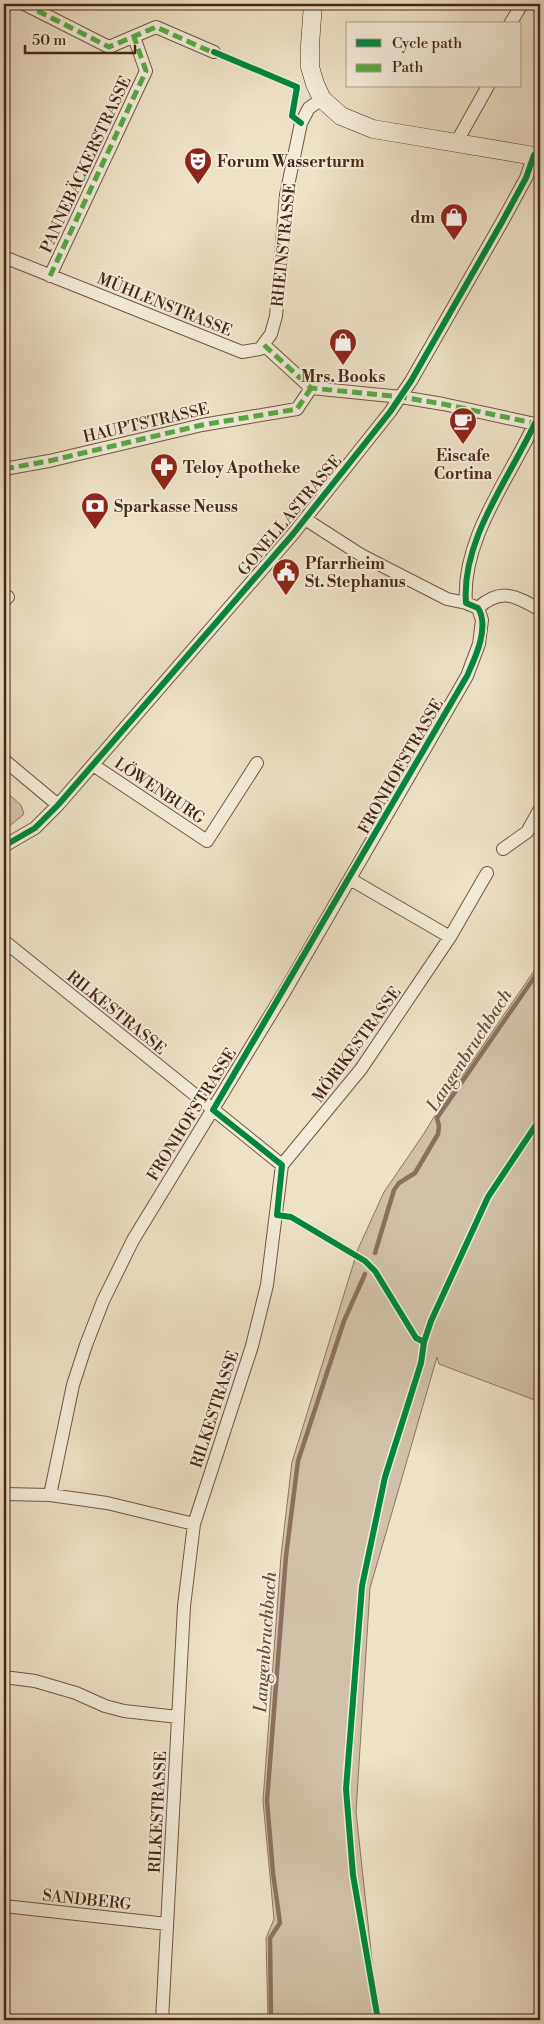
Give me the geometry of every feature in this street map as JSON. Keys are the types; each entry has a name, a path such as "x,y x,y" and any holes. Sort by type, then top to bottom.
{"street":[{"path":"24,4 109,47 156,27 214,52"},
{"path":"313,4 310,67 322,99 341,116 373,129 537,156"},
{"path":"511,22 522,4"},
{"name":"PANNEBÄCKERSTRASSE","path":"50,276 146,72 134,37"},
{"path":"456,142 487,88"},
{"name":"RHEINSTRASSE","path":"264,345 271,334 276,316 286,194 301,123 309,108 322,99"},
{"name":"GONELLASTRASSE","path":"4,846 34,828 58,805 305,519 401,397 537,156"},
{"name":"MÜHLENSTRASSE","path":"4,257 242,352 254,352 264,345"},
{"path":"264,345 307,384 444,404 537,424"},
{"name":"HAUPTSTRASSE","path":"4,469 49,461 202,425 297,409 307,384"},
{"name":"FRONHOFSTRASSE","path":"50,1495 73,1385 86,1345 103,1302 133,1240 214,1110 468,676 480,644 482,620 472,605 466,572 485,517 537,424"},
{"path":"305,519 361,555 447,599 472,605 489,598 516,596 540,610"},
{"path":"4,760 58,805"},
{"name":"LÖWENBURG","path":"93,765 207,841 257,763"},
{"path":"503,848 527,832 540,809"},
{"name":"MÖRIKESTRASSE","path":"282,1165 361,1069 450,938 487,873"},
{"path":"350,879 450,938"},
{"name":"RILKESTRASSE","path":"4,941 282,1165 267,1285 252,1346 194,1524 184,1606 162,2020"},
{"path":"4,1494 50,1495 107,1503 194,1524"},
{"path":"4,1677 35,1681 76,1693 105,1706 124,1711 178,1717"},
{"name":"SANDBERG","path":"4,1906 167,1924"}],"shaded area":[{"path":"4,790 21,805 24,814 4,828"},
{"path":"540,962 540,1402 439,1364 437,1357 370,1588 356,1812 375,1988 381,2020 268,2020 266,1938 274,1919 263,1801 281,1556 292,1462 358,1249 384,1192"}],"waterway":[{"name":"Langenbruchbach","path":"375,1253 394,1190 399,1183 415,1173 438,1134 437,1118 540,969"},
{"name":"Langenbruchbach","path":"271,2020 270,1938 280,1923 273,1873 267,1801 286,1556 298,1461 344,1321 365,1274"}],"marked path":[{"path":"24,4 109,47 156,27 216,54"},
{"path":"50,276 146,71 134,37"},
{"path":"264,345 311,388 401,397 538,424"},
{"path":"4,469 49,461 202,425 297,409 311,388"}],"cycle path":[{"path":"214,52 297,87 292,116 301,123"},
{"path":"4,846 35,828 58,805 293,534 390,412 411,381 502,222 526,178 534,155"},
{"path":"424,1342 416,1338 375,1271 365,1261 291,1217 277,1215 282,1165 213,1110 467,676 482,633 481,616 478,608 466,603 466,579 471,556 479,533 500,488 535,423 540,425"},
{"path":"378,2020 353,1875 346,1789 362,1586 385,1477 421,1363 424,1342 431,1321 488,1197 540,1119"}],"place":[{"name":"Forum Wasserturm","path":"198,185"},
{"name":"dm","path":"454,241"},
{"name":"Mrs. Books","path":"343,366"},
{"name":"Eiscafe Cortina","path":"463,445"},
{"name":"Teloy Apotheke","path":"164,491"},
{"name":"Sparkasse Neuss","path":"95,530"},
{"name":"Pfarrheim St. Stephanus","path":"286,596"}]}
